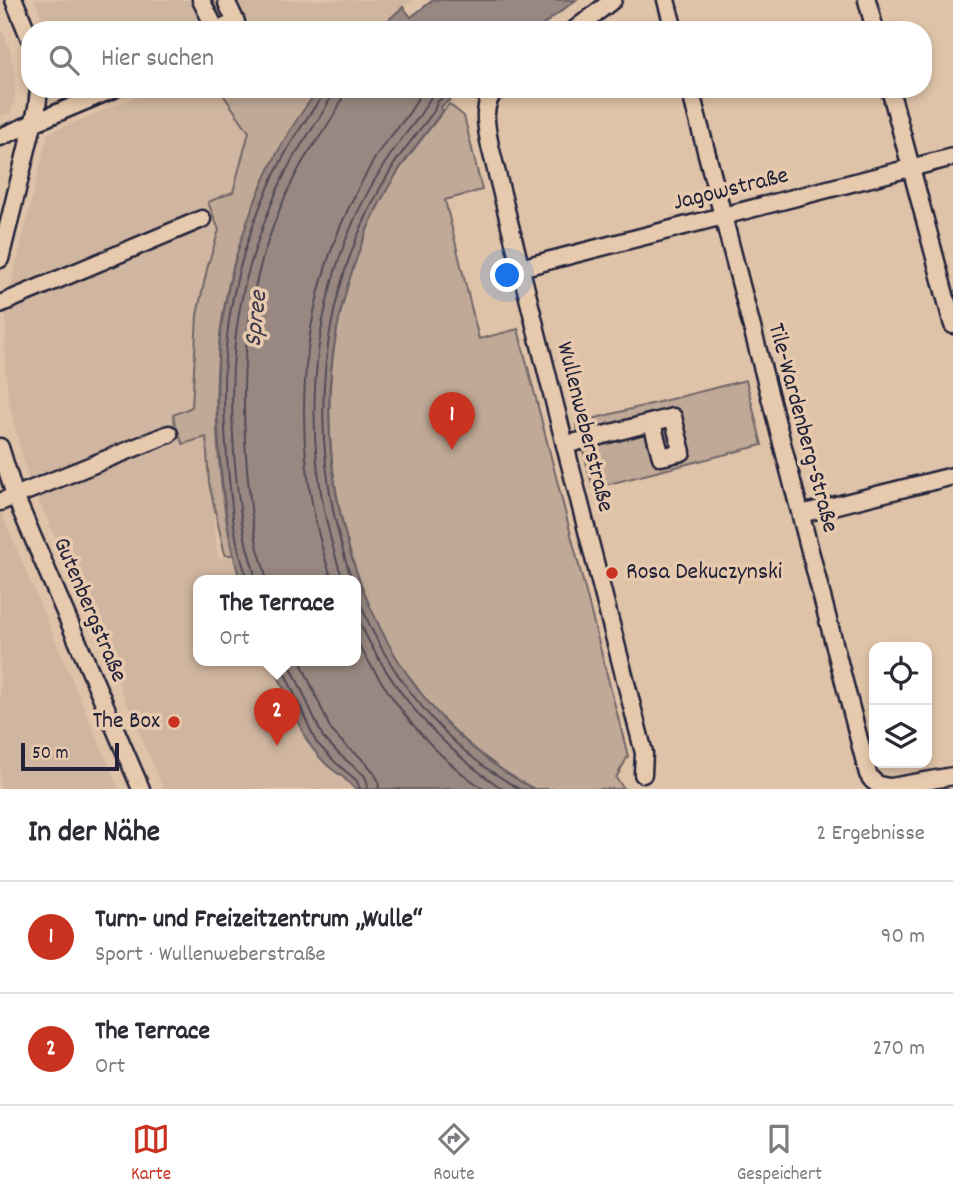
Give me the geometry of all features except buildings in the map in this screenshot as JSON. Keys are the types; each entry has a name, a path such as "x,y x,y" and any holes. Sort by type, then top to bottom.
{"street":[{"path":"586,21 613,0"},
{"path":"666,0 672,21"},
{"path":"867,0 873,21"},
{"path":"204,6 231,2 236,21"},
{"path":"10,5 21,24"},
{"path":"0,259 38,98"},
{"path":"0,137 93,98"},
{"name":"Wullenweberstraße","path":"489,98 485,119 520,268 644,754 643,774"},
{"name":"Tile-Wardenberg-Straße","path":"692,98 870,778 882,787 891,787 953,776"},
{"path":"893,98 912,167 945,263 953,325"},
{"name":"Jagowstraße","path":"520,268 953,157"},
{"path":"0,304 202,219"},
{"path":"565,445 652,423"},
{"path":"8,499 169,434"},
{"name":"Gutenbergstraße","path":"0,447 8,499 141,789"},
{"path":"801,514 953,476"}],"shaded area":[{"path":"34,0 412,0 388,21 43,21"},
{"path":"0,25 11,52 15,96 11,112 0,117"},
{"path":"134,98 226,98 249,132 233,192 208,265 197,315 192,407 206,437 218,559 233,555 239,575 193,575 193,666 275,666 310,746 355,789 163,789 81,594 27,475 8,398 5,362 6,316 48,133"},
{"path":"225,98 313,98 287,136 272,165 241,242 226,296 220,332 216,407 221,482 233,555 225,555 209,483 206,437 183,444 173,415 192,407 197,315 219,230 208,202 233,192 249,132"},
{"path":"449,104 464,116 482,190 445,200 479,339 518,329 628,756 616,778 624,789 534,789 510,776 469,744 432,707 400,665 379,627 348,545 332,459 331,372 337,329 354,266 370,224 390,185"},
{"path":"746,380 762,445 593,488 576,423"},
{"path":"0,511 5,522 119,789 0,789"}],"water":[{"path":"433,0 576,0 548,21 387,21 403,7 411,17"},
{"name":"Spree","path":"312,98 452,98 441,107 443,110 409,155 383,197 365,236 342,306 331,369 329,412 333,468 342,523 357,575 239,575 224,498 218,425 217,394 222,324 243,233 263,182"},
{"path":"361,585 381,629 410,678 445,721 486,758 534,789 355,789 326,764 305,737 274,666 361,666"}],"place":[{"name":"Turn- und Freizeitzentrum „Wulle“","path":"452,450"},
{"name":"Rosa Dekuczynski","path":"612,573"},
{"name":"The Box","path":"174,722"},
{"name":"The Terrace","path":"277,746"}]}
